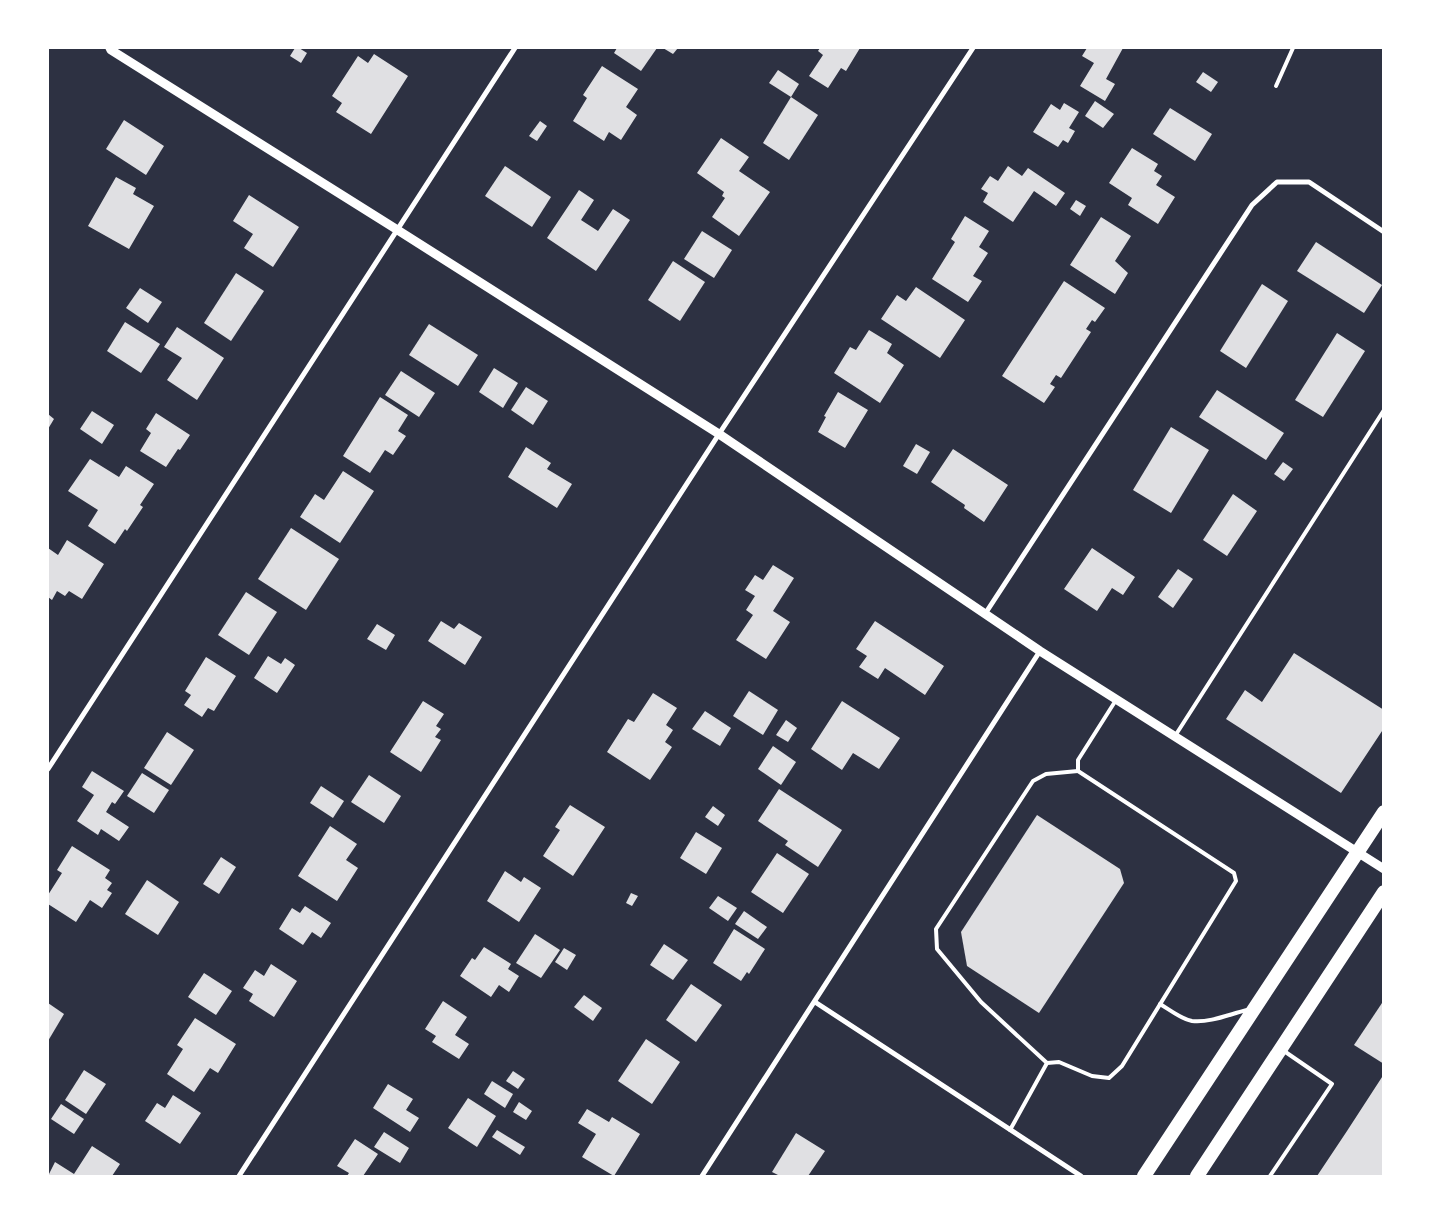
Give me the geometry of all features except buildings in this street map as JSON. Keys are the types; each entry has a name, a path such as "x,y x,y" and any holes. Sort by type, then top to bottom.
{"highway":[{"path":"1144,1176 1384,812"},
{"path":"1197,1176 1384,892"}],"street":[{"path":"110,48 719,434 1040,651 1384,869"},
{"path":"48,769 396,228 515,48"},
{"path":"239,1176 719,434 973,48"},
{"path":"985,614 1252,205 1277,182 1309,182 1384,232"},
{"path":"702,1176 1040,651"},
{"path":"815,1002 1081,1176"}],"lane":[{"path":"1276,86 1293,48"},
{"path":"1175,736 1384,410"},
{"path":"1078,771 1078,760 1116,699"},
{"path":"1078,771 1234,873 1236,881 1160,1004 1122,1066 1109,1078 1092,1076 1059,1062 1048,1062 981,1002 937,949 936,929 1033,781 1046,774 1078,771"},
{"path":"1160,1004 1191,1021 1208,1020 1255,1009"},
{"path":"1270,1176 1332,1084 1281,1049"},
{"path":"1010,1130 1048,1062"}]}
